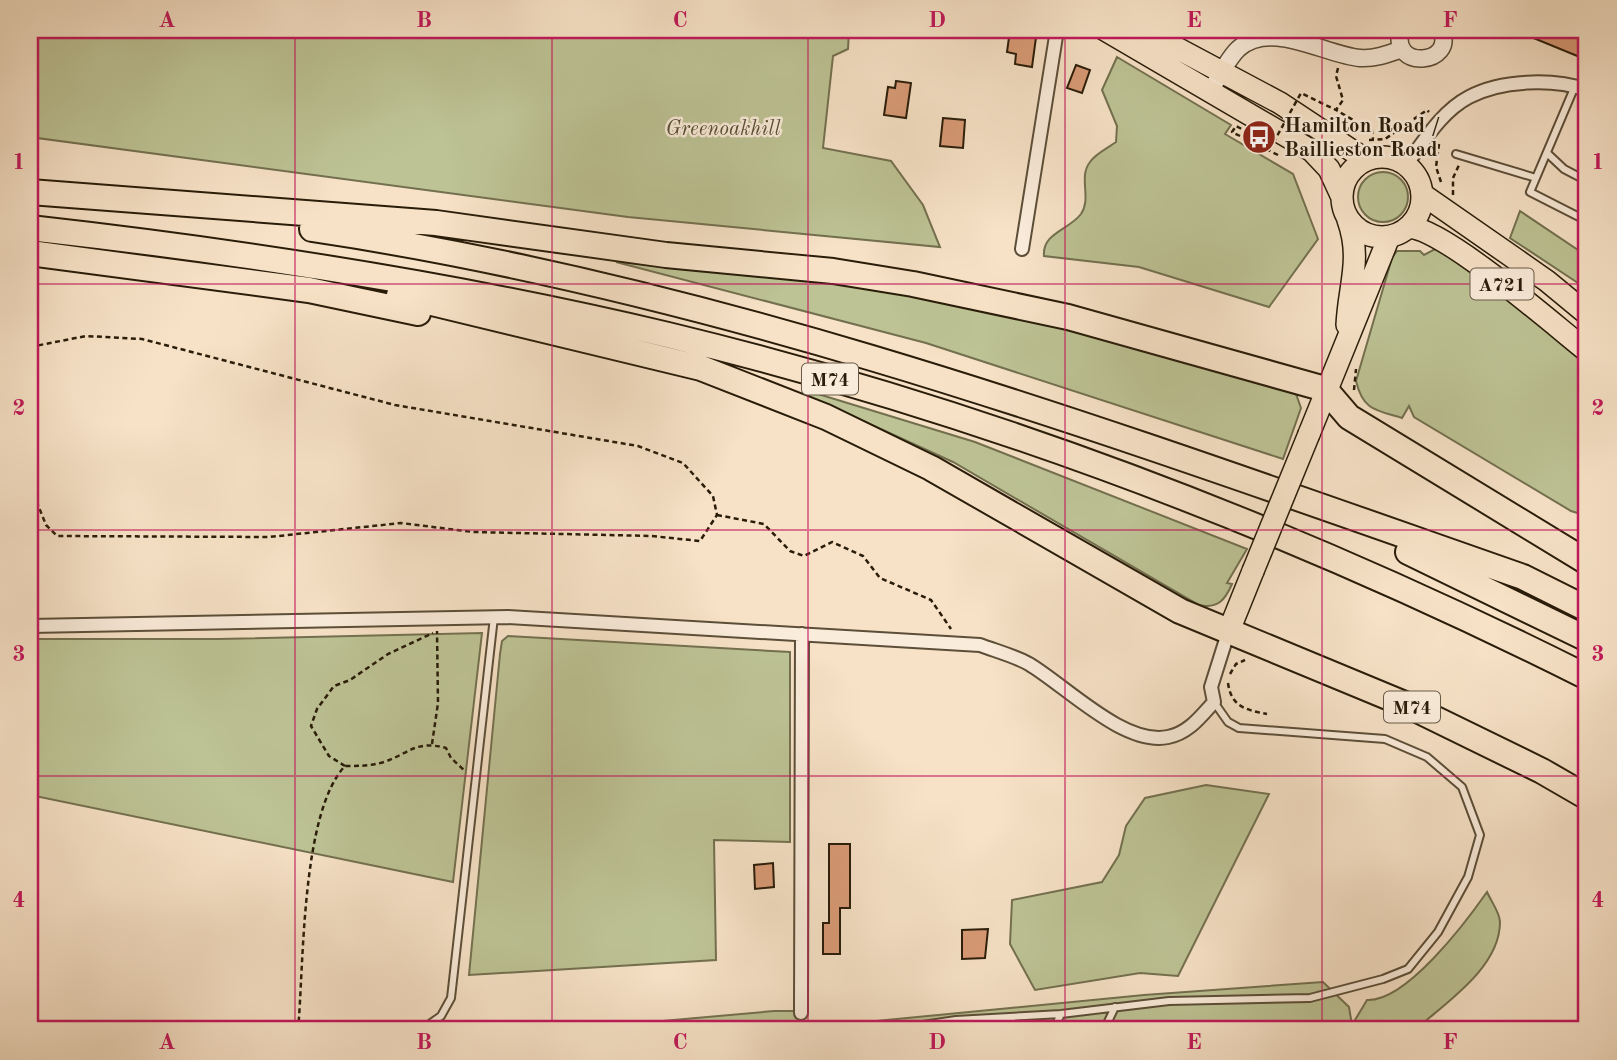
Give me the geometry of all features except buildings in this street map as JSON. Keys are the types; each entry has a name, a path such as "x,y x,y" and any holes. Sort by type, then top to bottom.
{"highway":[{"name":"M74","path":"30,193 436,223 666,255 833,271 913,284 1068,317 1325,389"},
{"name":"M74","path":"30,193 209,214 343,234 599,285 786,331 935,375 1095,428 1315,512 1431,562 1587,639"},
{"name":"M74","path":"30,228 155,242 441,286 670,335 936,410 1107,468 1259,526 1438,603 1587,677"},
{"path":"155,242 594,340 701,368 779,398"},
{"name":"M74","path":"30,253 309,290 578,346 779,398 874,438 1180,611 1407,705 1542,771 1587,797"},
{"path":"1325,389 1349,417 1587,562"},
{"path":"1095,428 1523,577 1587,609"}],"main road":[{"path":"1105,30 1312,151 1329,169 1341,195 1355,241 1357,260 1348,296 1346,337"},
{"path":"1143,30 1381,157 1406,165"},
{"path":"1341,195 1350,172 1370,150"},
{"name":"A721","path":"1406,165 1419,181 1422,194 1537,274 1587,314"},
{"path":"1348,220 1368,235 1389,237 1410,227 1421,207 1422,194"},
{"name":"A721","path":"1410,227 1427,231 1464,256 1587,351"},
{"path":"1228,633 1346,337 1389,237"}],"street":[{"path":"1022,249 1057,30"},
{"path":"1401,30 1399,37 1402,49 1411,57 1430,58 1443,43 1441,30"},
{"path":"1211,90 1243,45 1267,39 1296,40 1342,55 1370,58 1402,49"},
{"path":"1406,165 1437,123 1469,97 1530,83 1581,88"},
{"path":"30,626 494,617 979,645 1027,663 1136,735 1153,738 1178,734 1188,729 1214,702 1211,687 1228,633"},
{"path":"801,1013 802,634"}],"lane":[{"path":"1581,88 1530,192 1587,221"},
{"path":"1547,153 1564,169 1587,181"},
{"path":"1460,155 1536,178"},
{"path":"421,1030 441,1016 451,998 494,617"},
{"path":"889,1030 1169,1002 1310,998 1383,979 1408,969 1438,932 1468,877 1480,835 1462,787 1427,757 1385,739 1239,728 1228,722 1214,702"},
{"path":"30,950 34,961 30,984"},
{"path":"1106,1029 1115,1007"},
{"path":"1053,1030 1061,1014"},
{"path":"1007,1030 1013,1017"}],"path":[{"path":"1336,110 1343,100 1336,76 1342,55"},
{"path":"1278,155 1232,131 1236,126 1272,145 1301,93 1372,131 1370,150"},
{"path":"1452,196 1455,191 1453,178 1460,155"},
{"path":"30,347 86,336 142,340 395,405 638,446 683,463 713,496 717,514 700,541 652,536 473,532 401,523 269,537 58,536 46,525 30,485"},
{"path":"717,514 764,524 790,551 804,556 832,541 863,556 880,578 931,600 961,644"},
{"path":"432,744 438,703 437,631 388,654 350,680 334,686 317,709 311,726 329,756 345,766 363,766 387,761 417,746 432,744 446,748 451,758 476,779"},
{"path":"298,1030 305,920 318,827 332,779 345,766"}],"green space":[{"name":"Greenoakhill","path":"30,30 849,30 848,49 833,56 823,148 891,161 923,205 940,247 628,217 30,137"},
{"path":"1117,57 1231,125 1225,134 1293,174 1318,239 1269,307 1139,267 1044,256 1047,242 1076,219 1084,208 1085,174 1090,162 1116,142 1117,126 1102,90"},
{"path":"1383,172 1401,179 1408,197 1401,215 1383,222 1365,215 1358,197 1365,179"},
{"path":"1520,211 1587,256 1587,289 1510,238"},
{"path":"1437,248 1451,254 1587,361 1587,516 1571,511 1414,417 1409,406 1402,418 1377,410 1362,398 1356,381 1392,258 1397,251 1420,251 1424,255"},
{"path":"616,262 830,279 1012,312 1278,386 1296,394 1301,408 1283,459 926,343"},
{"path":"805,390 975,442 1247,549 1227,583 1232,584 1227,595 1211,606 1199,605 953,462 806,395"},
{"path":"482,633 453,882 30,795 30,639 218,639"},
{"path":"508,636 790,652 790,842 714,840 716,960 469,975 500,654 502,641"},
{"path":"1206,785 1269,794 1178,976 1140,973 1035,990 1010,944 1012,900 1102,882 1119,855 1126,826 1145,798"},
{"path":"1487,892 1500,918 1498,939 1491,954 1469,983 1415,1030 1357,1030 1352,1026 1352,1030 819,1030 835,1025 1144,995 1323,982 1349,1007 1352,1025 1367,1000 1382,997 1417,975 1450,940"},
{"path":"796,1011 801,1021 798,1030 562,1030"}],"place":[{"name":"Hamilton Road / Baillieston Road","path":"1259,137"}]}
